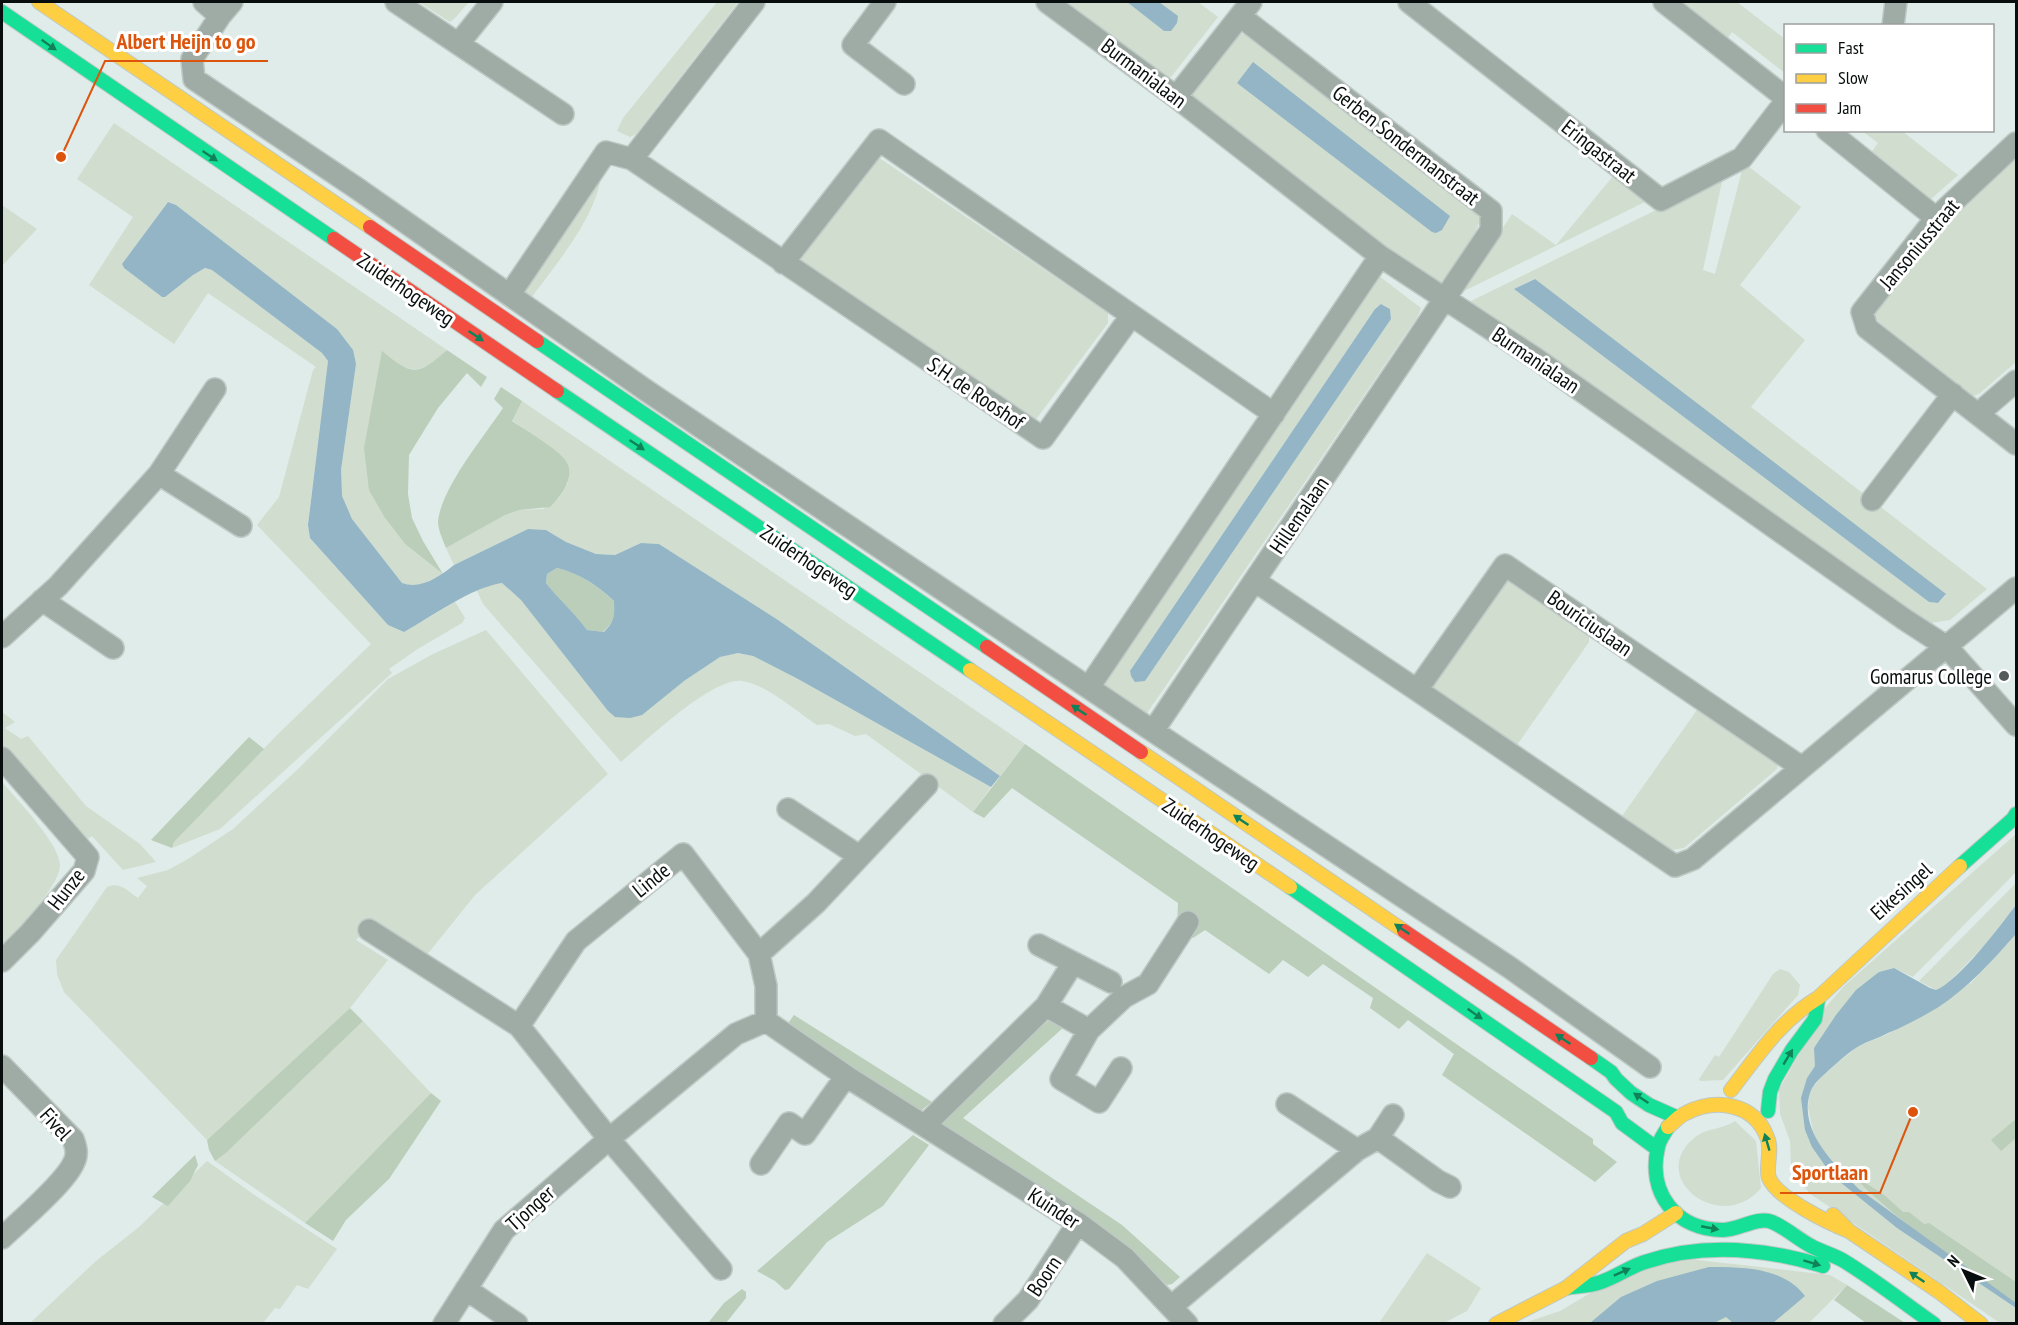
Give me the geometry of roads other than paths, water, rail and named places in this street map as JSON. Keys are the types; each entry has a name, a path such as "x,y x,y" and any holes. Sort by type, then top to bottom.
{"main road":[{"name":"Zuiderhogeweg","path":"39,2 1611,1072 1616,1081 1657,1109 1676,1117"},
{"name":"Zuiderhogeweg","path":"2,12 106,85 1398,960 1616,1112 1628,1112 1658,1142 1674,1145"},
{"name":"Eikesingel","path":"1818,998 1815,1018 1775,1079 1770,1092 1771,1115 1742,1098 1776,1031 1794,1017 1801,1008 1818,998 1898,922 2015,817"},
{"name":"Zuiderhogeweg","path":"1611,1072 1623,1073 1666,1098"},
{"path":"1742,1098 1717,1097 1676,1117 1658,1142 1655,1177 1657,1198 1696,1225 1712,1229 1726,1230 1756,1222 1770,1221 1826,1255 1842,1259 1934,1323"},
{"path":"1716,1119 1725,1116 1742,1098"},
{"path":"1742,1098 1747,1112 1766,1135 1770,1160 1767,1177 1778,1182 1828,1224 1849,1231 1981,1323"},
{"path":"1671,1179 1677,1193"},
{"path":"1778,1182 1768,1203 1834,1247 1842,1259"},
{"path":"1496,1323 1566,1288 1626,1241 1643,1234 1688,1204"},
{"path":"1733,1214 1751,1209"},
{"path":"1626,1241 1632,1227 1639,1219"},
{"path":"1566,1288 1598,1283 1646,1261 1683,1253 1724,1249 1787,1256 1878,1283"}],"street":[{"path":"204,2 226,9 192,59 194,79 355,187 589,352 1509,967 1650,1067"},
{"path":"396,2 563,114"},
{"path":"459,43 492,2"},
{"path":"516,285 606,152 632,159 754,2"},
{"path":"885,2 853,45 904,84"},
{"name":"Burmanialaan","path":"1047,2 1176,97 1380,256 1545,365 1947,647 2016,725"},
{"name":"Eringastraat","path":"1409,2 1661,200 1742,158 1784,100"},
{"path":"1664,2 1784,98"},
{"path":"1893,24 1896,2"},
{"name":"Gerben Sondermanstraat","path":"1176,97 1246,9 1491,211 1491,230 1445,299"},
{"path":"1829,132 1936,218"},
{"path":"783,263 879,140 1274,414"},
{"name":"Jansoniusstraat","path":"1953,394 1868,328 1862,312 1936,218 2016,143"},
{"name":"S.H. de Rooshof","path":"632,159 1043,438 1131,316"},
{"path":"1089,687 1380,256"},
{"name":"Hillemalaan","path":"1153,731 1445,299"},
{"path":"1980,415 2016,381"},
{"path":"2,637 58,586 159,474 215,389"},
{"path":"1872,500 1953,394 2016,444"},
{"path":"159,474 241,526"},
{"name":"Bouriciuslaan","path":"1417,690 1505,565 1801,767"},
{"path":"1255,581 1675,866 1693,859 2016,588"},
{"path":"42,600 113,648"},
{"name":"Hunze","path":"2,758 88,857 84,871 30,933 2,961"},
{"path":"759,954 816,903 927,785"},
{"path":"788,809 859,856"},
{"name":"Linde","path":"519,1026 576,941 683,854 759,954 766,986 766,1021"},
{"path":"1121,1068 1099,1102 1061,1079 1089,1030 1124,997 1148,984 1188,922"},
{"path":"369,930 519,1026 609,1139 721,1269"},
{"path":"1040,945 1111,982"},
{"path":"925,1125 1046,1006 1073,963"},
{"path":"1046,1006 1089,1030"},
{"name":"Kuinder","path":"766,1021 846,1076 1078,1223 1125,1258 1187,1323"},
{"name":"Tjonger","path":"444,1323 504,1230 736,1034 766,1021"},
{"name":"Fivel","path":"2,1066 73,1139 76,1150 74,1163 62,1179 2,1238"},
{"path":"761,1164 789,1123 805,1134 846,1076"},
{"path":"1287,1104 1358,1150"},
{"path":"1172,1306 1358,1150 1378,1138 1393,1114"},
{"path":"1378,1138 1450,1187"},
{"name":"Boorn","path":"1004,1323 1028,1300 1078,1223"},
{"path":"465,1289 517,1323"}],"water":[{"path":"1127,2 1159,2 1178,16 1177,23 1171,31 1164,31"},
{"path":"1253,62 1450,216 1442,230 1432,232 1237,83"},
{"path":"168,202 176,205 337,329 353,350 356,364 341,470 342,496 352,519 402,583 416,585 430,581 454,565 528,529 546,530 566,542 596,554 615,555 641,543 659,544 778,620 1000,776 991,787 798,679 753,656 738,653 720,657 684,681 642,715 630,718 615,717 521,600 502,583 465,596 404,632 388,625 310,538 308,525 328,361 322,353 212,270 205,268 162,297 124,268 122,264","holes":["557,568 588,581 614,601 613,618 604,632 587,630 546,583 547,574"]},
{"path":"1535,279 1946,594 1938,603 1929,602 1514,289"},
{"path":"1381,304 1390,309 1391,319 1145,681 1135,682 1130,671 1375,309"},
{"path":"2016,905 2016,934 1979,974 1937,1008 1855,1048 1814,1086 1810,1093 1808,1107 1809,1121 1821,1146 1859,1189 2016,1303 2016,1308 1897,1228 1840,1182 1812,1147 1805,1130 1801,1098 1807,1078 1815,1066 1814,1048 1856,990 1879,972 1894,968 1936,990 1967,965"},
{"path":"1709,1267 1735,1267 1774,1274 1796,1286 1805,1296 1773,1323 1733,1323 1726,1317 1714,1323 1590,1323 1621,1297 1657,1281"}],"place":[{"name":"Albert Heijn to go","path":"61,157"},
{"name":"Gomarus College","path":"2004,676"},
{"name":"Sportlaan","path":"1913,1112"}]}
